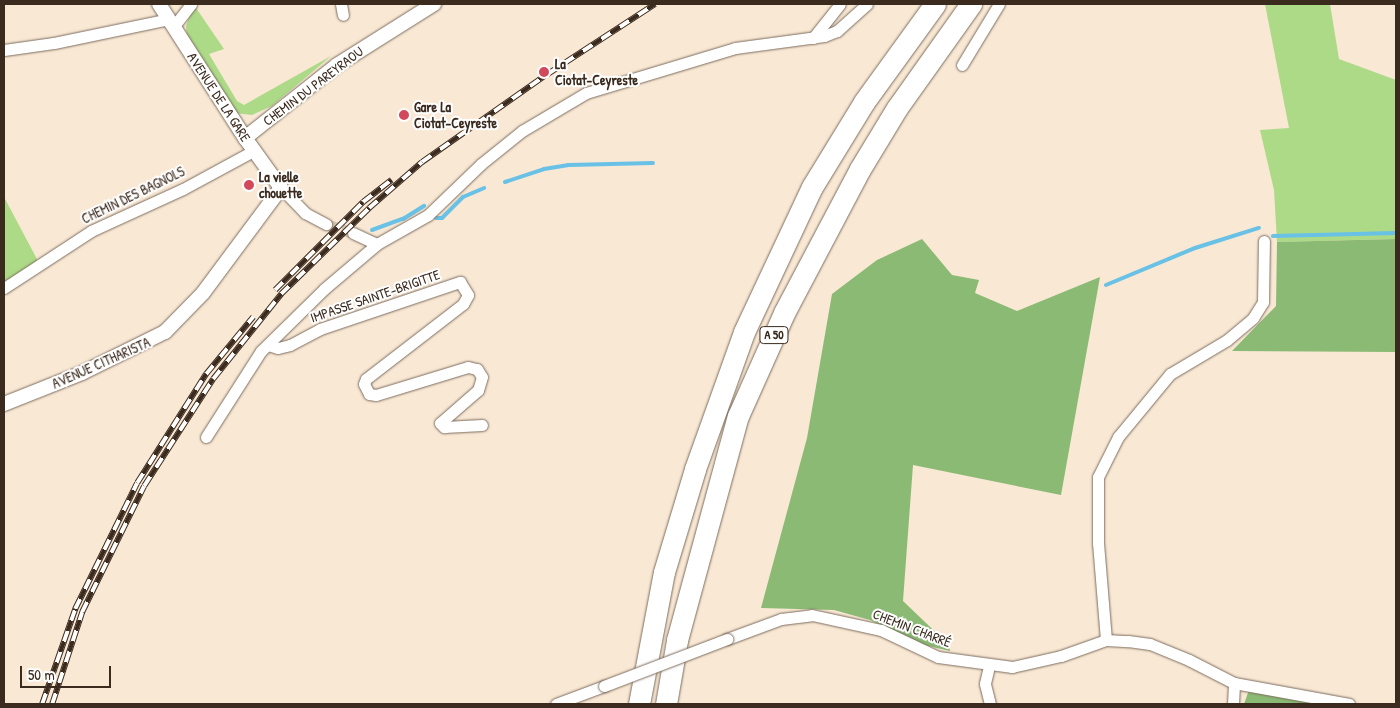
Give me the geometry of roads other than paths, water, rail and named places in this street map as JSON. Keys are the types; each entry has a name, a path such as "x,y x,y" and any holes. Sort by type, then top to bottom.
{"highway":[{"name":"A 50","path":"639,704 664,572 695,469 744,332 812,187 864,102 935,4"},
{"name":"A 50","path":"666,704 679,632 742,408 784,313 860,169 897,108 971,4"}],"street":[{"name":"AVENUE DE LA GARE","path":"159,4 253,151 281,188"},
{"path":"4,50 54,44 171,22 191,4"},
{"name":"CHEMIN DU PAREYRAOU","path":"245,138 337,65 434,4"},
{"path":"813,38 840,4"},
{"path":"206,437 268,345 324,289 377,244 428,215 481,164 522,131 586,93 736,48 813,38 837,31 867,4"},
{"path":"962,65 999,4"},
{"name":"CHEMIN DES BAGNOLS","path":"4,288 91,230 183,188 253,151"},
{"path":"281,188 305,213 326,224"},
{"name":"AVENUE CITHARISTA","path":"4,404 147,344 170,328 204,293 281,188"},
{"path":"352,234 377,244"},
{"path":"1106,640 1098,543 1098,477 1118,437 1170,374 1227,340 1253,318 1263,302 1264,241"},
{"name":"IMPASSE SAINTE-BRIGITTE","path":"268,345 278,348 290,345 320,329 460,282 468,295 463,304 366,379 364,384 369,394 376,395 468,367 477,369 482,377 478,390 440,423 444,427 482,425"},
{"name":"CHEMIN CHARRÉ","path":"556,704 782,619 812,615 881,630 938,657 989,666 1012,667 1061,656 1106,640 1150,644 1189,660 1234,683 1349,704"},
{"path":"989,666 985,684 990,704"},
{"path":"1233,704 1234,683"}],"waterway":[{"path":"505,182 544,169 569,165 653,163"},
{"path":"436,218 442,218 463,197 484,188"},
{"path":"372,230 403,219 424,206"},
{"path":"1106,285 1195,248 1259,228"},
{"path":"1273,236 1396,233"}],"tunnel":[{"path":"326,224 353,233"}],"railway":[{"path":"52,704 82,612 144,486 213,379 281,294 369,208 422,162 546,75 655,4"},
{"path":"275,290 363,202 391,180"},
{"path":"42,704 75,609 137,483 206,374 253,317"}],"place":[{"name":"La Ciotat-Ceyreste","path":"544,72"},
{"name":"Gare La Ciotat-Ceyreste","path":"404,115"},
{"name":"La vielle chouette","path":"249,185"}]}
